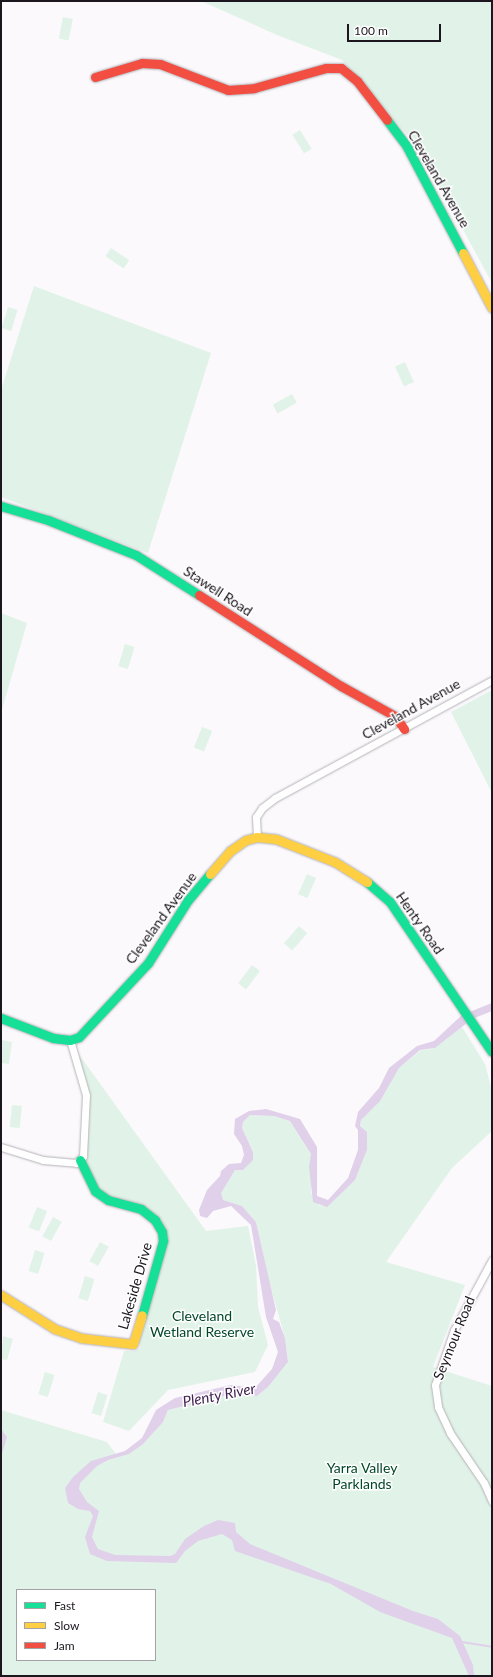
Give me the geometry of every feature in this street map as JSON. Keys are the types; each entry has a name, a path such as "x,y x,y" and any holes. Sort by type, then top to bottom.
{"street":[{"name":"Cleveland Avenue","path":"95,77 142,63 160,64 208,84 228,90 254,88 326,68 341,68 356,81 407,147 492,308"},
{"name":"Stawell Road","path":"1,506 48,520 136,555 341,686 395,716 404,729"},
{"name":"Cleveland Avenue","path":"70,1040 87,1031 113,998 148,963 188,900 230,851 246,840 258,837 256,817 262,808 275,798 492,680"},
{"name":"Henty Road","path":"258,837 276,839 320,854 372,885 390,902 492,1052"},
{"path":"1,1018 53,1038 70,1040 81,1073 87,1107 83,1156 80,1160 70,1163 43,1160 1,1147"},
{"name":"Lakeside Drive","path":"1,1295 55,1329 81,1338 133,1344 162,1241 162,1232 155,1220 141,1209 108,1200 95,1191 86,1178 80,1160"},
{"name":"Seymour Road","path":"492,1260 454,1330 435,1385 438,1407 450,1433 484,1483 492,1501"}],"green space":[{"path":"201,1 492,1 492,283 418,147 342,60 277,35"},
{"path":"63,17 73,19 69,41 59,39"},
{"path":"300,130 312,149 304,153 292,135"},
{"path":"111,248 129,260 124,269 105,256"},
{"path":"34,286 211,353 148,553 1,497 1,390"},
{"path":"8,307 18,310 11,331 2,328"},
{"path":"405,362 414,382 404,387 395,366"},
{"path":"292,394 297,403 278,413 273,405"},
{"path":"1,613 27,623 1,713"},
{"path":"125,644 135,647 128,669 118,666"},
{"path":"492,690 492,793 451,712"},
{"path":"202,727 212,731 204,752 194,747"},
{"path":"307,874 316,878 307,898 298,894"},
{"path":"299,926 307,933 292,951 284,943"},
{"path":"252,965 260,971 246,989 238,983"},
{"name":"Yarra Valley Parklands","path":"462,1027 485,1064 492,1091 492,1131 452,1168 386,1262 465,1285 433,1367 492,1386 492,1676 1,1676 1,1410 107,1442 118,1457 163,1422 168,1410 232,1394 257,1396 268,1387 288,1362 285,1338 269,1281 256,1222 242,1206 223,1200 220,1193 235,1170 253,1152 242,1128 243,1122 250,1115 274,1116 290,1121 311,1154 311,1193 320,1206 355,1180 367,1150 367,1132 360,1126 361,1120 385,1090 399,1068 421,1050 433,1049"},
{"path":"2,1040 12,1042 9,1064 1,1063"},
{"name":"Cleveland Wetland Reserve","path":"78,1053 206,1231 248,1226 256,1265 258,1307 268,1345 255,1372 168,1390 129,1431 103,1422 124,1351 134,1351 140,1348 139,1337 165,1242 165,1228 161,1219 142,1206 109,1198 96,1187 90,1174 85,1156 90,1099"},
{"path":"12,1105 22,1106 20,1128 10,1127"},
{"path":"37,1207 47,1211 39,1232 29,1227"},
{"path":"53,1217 62,1222 51,1241 42,1236"},
{"path":"100,1242 109,1247 98,1266 89,1261"},
{"path":"35,1250 45,1253 38,1274 29,1271"},
{"path":"85,1276 95,1279 88,1301 78,1298"},
{"path":"3,1336 13,1339 7,1360 1,1359"},
{"path":"45,1372 55,1375 48,1397 38,1394"},
{"path":"98,1392 108,1395 101,1416 92,1413"}],"water":[{"name":"Plenty River","path":"492,1003 492,1011 472,1019 435,1048 420,1050 399,1068 380,1101 361,1120 360,1126 367,1132 367,1150 355,1180 327,1207 313,1202 309,1167 311,1154 290,1121 274,1116 250,1115 243,1122 242,1128 253,1152 253,1160 243,1170 235,1170 221,1193 223,1200 242,1206 256,1222 276,1310 273,1319 279,1322 285,1338 288,1362 268,1387 257,1396 232,1394 168,1410 163,1422 143,1444 129,1454 108,1460 97,1466 80,1483 79,1489 87,1502 99,1511 92,1537 98,1549 115,1555 170,1556 175,1554 185,1539 204,1526 218,1520 235,1523 236,1532 250,1544 413,1611 438,1619 460,1636 473,1665 474,1676 469,1676 452,1638 380,1612 331,1584 235,1551 232,1540 222,1534 198,1541 185,1551 176,1563 107,1561 90,1554 85,1537 93,1516 90,1511 78,1509 68,1503 65,1488 73,1477 91,1461 125,1451 142,1438 156,1410 175,1398 231,1385 255,1388 272,1369 278,1352 266,1317 251,1225 231,1206 213,1211 207,1218 200,1216 199,1210 207,1190 220,1176 221,1171 229,1164 241,1163 244,1155 242,1146 234,1134 235,1119 249,1111 266,1109 300,1119 317,1147 317,1196 328,1200 348,1178 358,1150 358,1130 355,1126 358,1112 379,1088 389,1068 417,1046 434,1041 462,1015"},
{"path":"1,1429 7,1437 1,1457"}],"waterway":[{"path":"462,1642 492,1647"}],"traffic: fast":[{"path":"387,120 407,147 463,253"},
{"path":"1,506 48,520 136,555 199,595"},
{"path":"1,1018 53,1038 70,1040 79,1037 148,963 188,900 210,874"},
{"path":"367,882 390,902 492,1052"},
{"path":"80,1160 95,1191 108,1200 141,1209 155,1220 162,1232 163,1241 142,1315"}],"traffic: slow":[{"path":"463,253 492,308"},
{"path":"210,874 230,851 246,840 257,837 276,839 335,862 367,882"},
{"path":"1,1295 55,1329 81,1338 133,1344 142,1315"}],"traffic: jam":[{"path":"95,77 142,63 160,64 228,90 254,88 326,68 341,68 357,81 387,120"},
{"path":"199,595 341,686 395,716 404,729"}]}
